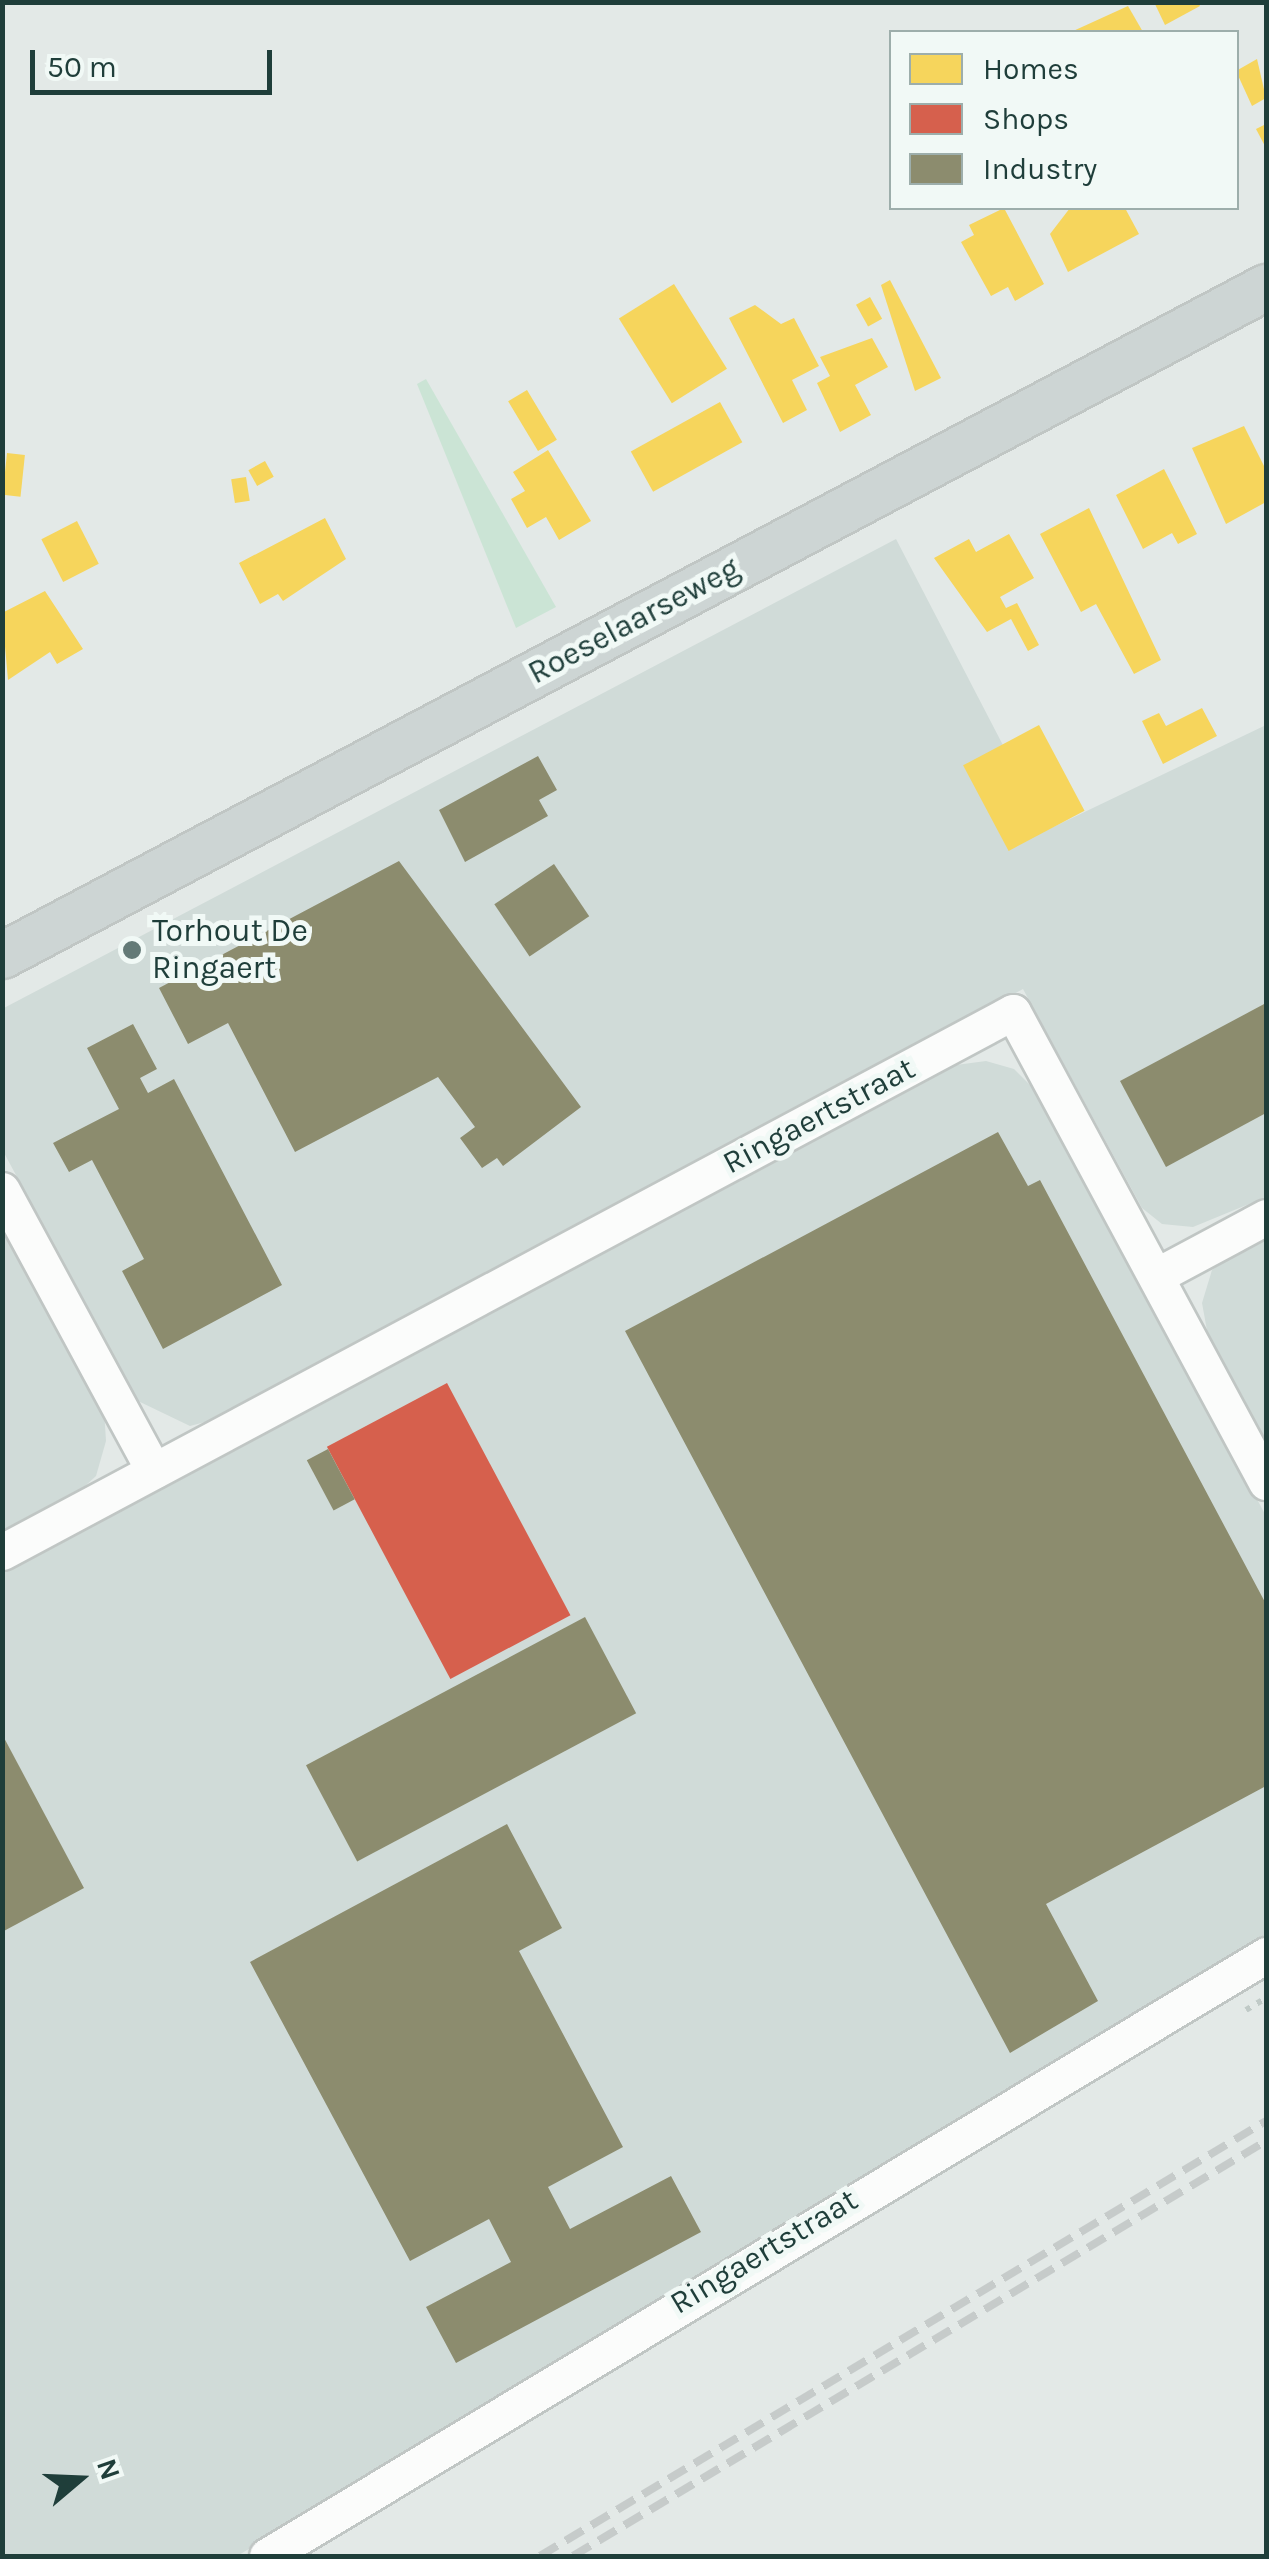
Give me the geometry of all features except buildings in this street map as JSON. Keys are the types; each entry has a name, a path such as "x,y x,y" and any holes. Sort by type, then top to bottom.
{"main road":[{"name":"Roeselaarseweg","path":"2,955 1266,286"}],"street":[{"name":"Ringaertstraat","path":"2,1552 1013,1012 1266,1482"},
{"path":"2,1190 154,1471"},
{"path":"1156,1276 1266,1217"},
{"name":"Ringaertstraat","path":"267,2556 1266,1956"}],"shaded area":[{"path":"896,539 1047,830 1266,725 1266,1197 1193,1227 1162,1224 1142,1208 1023,989 216,1419 190,1426 138,1401 3,1151 2,1009"},
{"path":"986,1061 1014,1069 1041,1096 1266,1516 1266,1940 237,2556 3,2556 3,1572 956,1065"},
{"path":"2,1231 104,1409 106,1441 96,1476 72,1498 2,1535"},
{"path":"1266,1233 1266,1446 1208,1336 1202,1303 1212,1270"}],"green space":[{"path":"426,379 556,607 516,628 417,384"}],"railway":[{"path":"540,2556 1266,2121"},
{"path":"573,2556 1266,2141"}],"place":[{"name":"Torhout De Ringaert","path":"132,950"}]}
